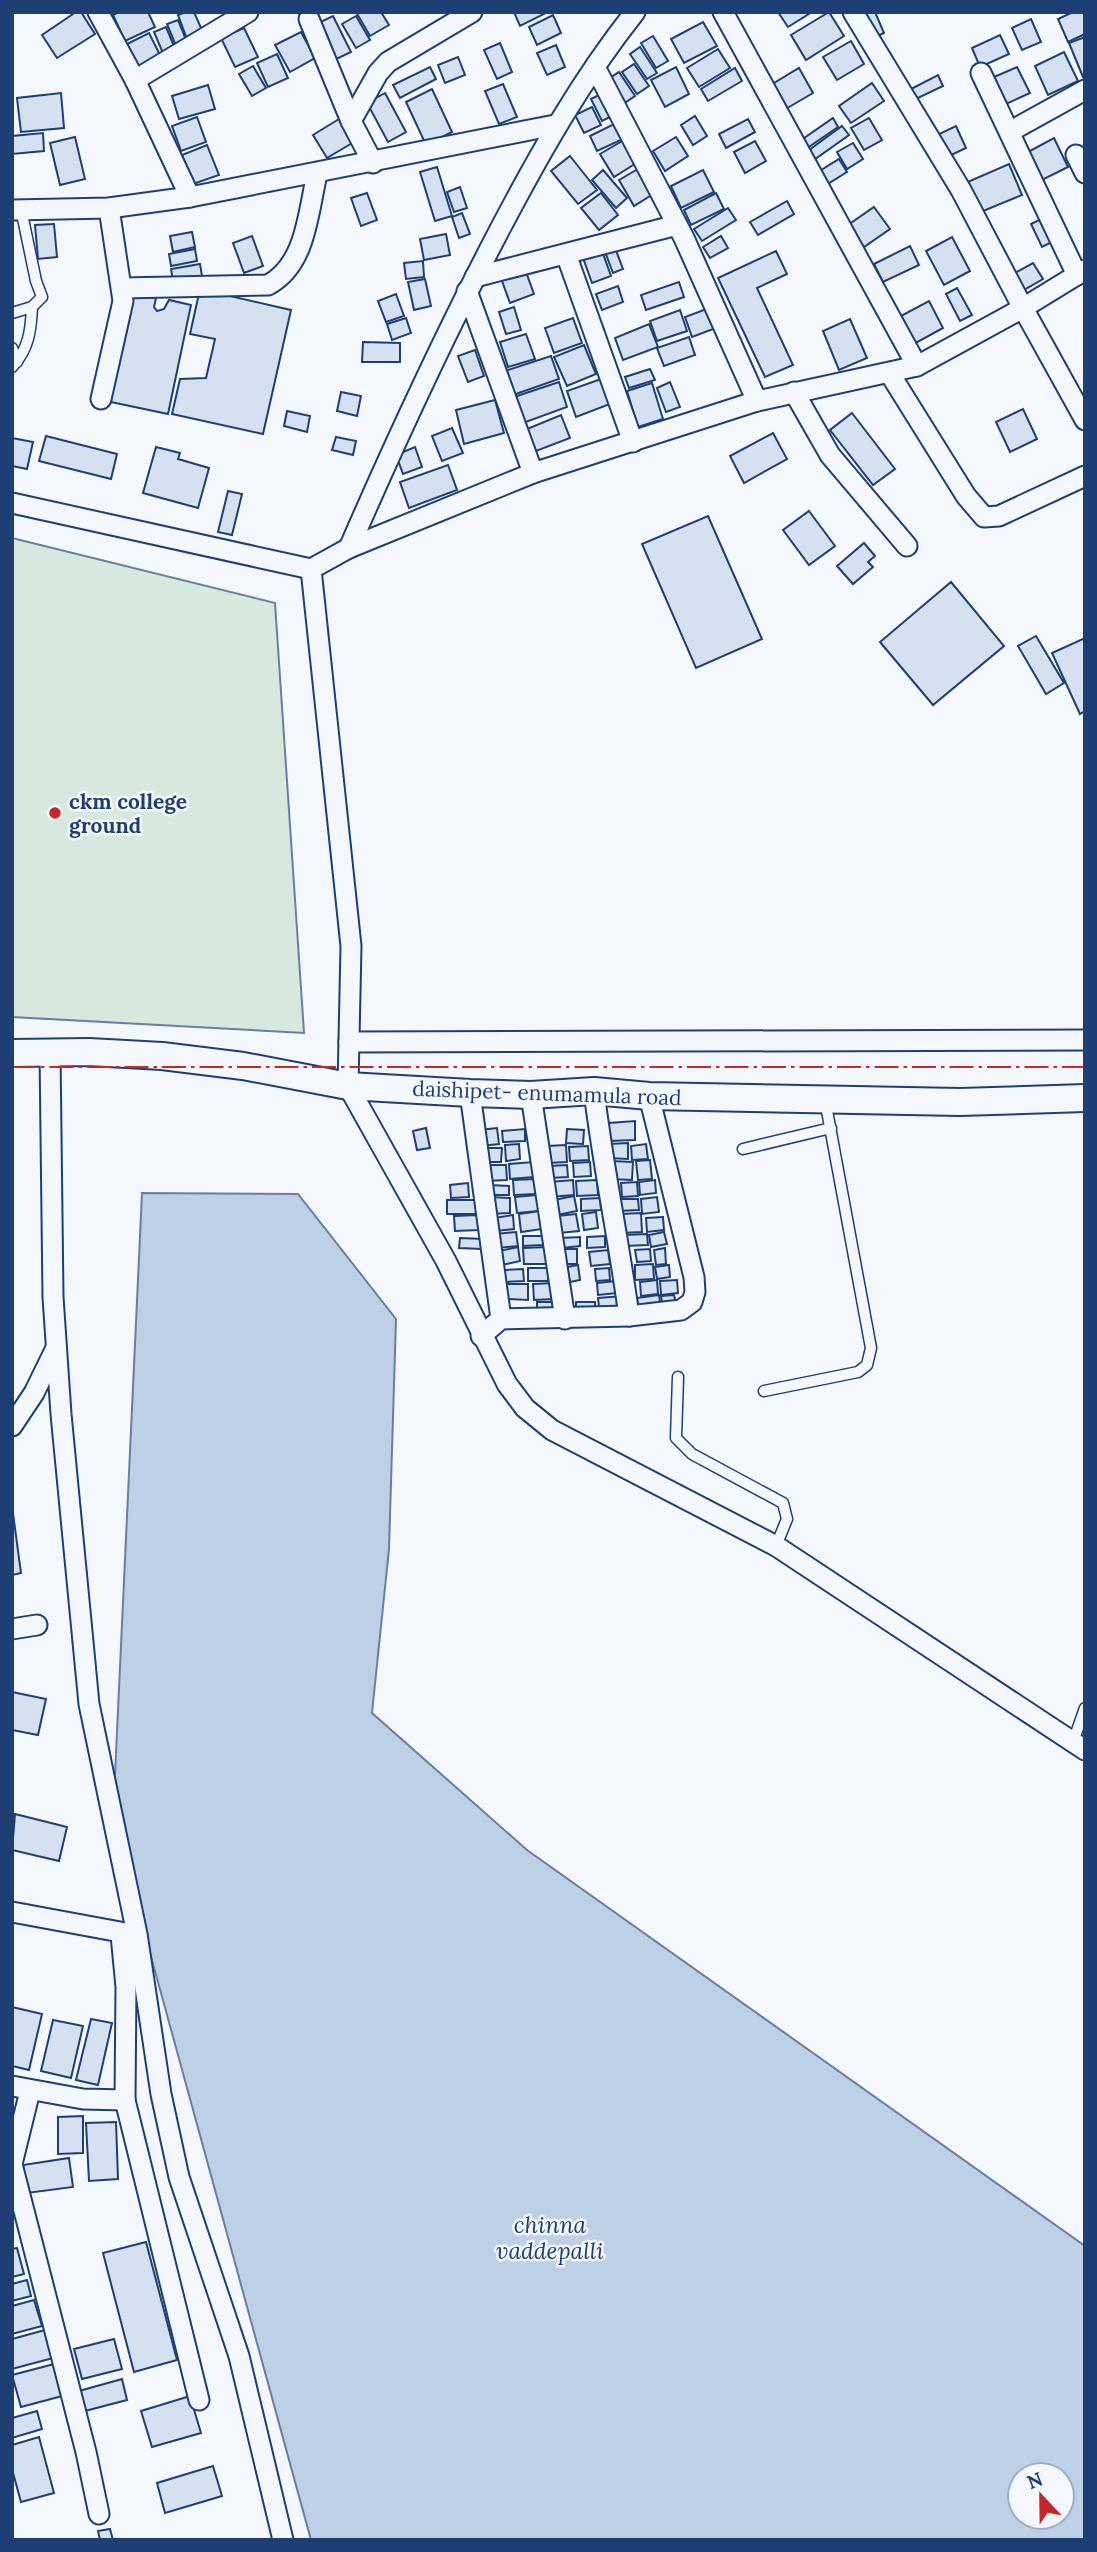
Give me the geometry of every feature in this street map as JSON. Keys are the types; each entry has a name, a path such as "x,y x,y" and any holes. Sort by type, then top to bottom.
{"street":[{"path":"98,12 135,80 190,197"},
{"path":"135,80 248,12"},
{"path":"351,121 372,81 388,62 472,12"},
{"path":"349,548 400,429 471,284 555,125 595,67 617,20 635,12"},
{"path":"723,12 917,366"},
{"path":"853,12 961,190 1085,419"},
{"path":"311,14 351,121 373,163"},
{"path":"595,67 677,225 757,401"},
{"path":"12,503 311,569 349,548 533,473 757,401 917,366 1081,273 981,74"},
{"path":"1011,131 1085,90"},
{"path":"17,209 109,208 190,197 555,125"},
{"path":"1076,155 1085,173"},
{"path":"122,288 268,285 283,277 294,261 302,239 317,174"},
{"path":"101,399 123,300 109,208"},
{"path":"471,284 566,254 677,225"},
{"path":"566,254 633,442"},
{"path":"471,284 533,473"},
{"path":"890,374 966,496 984,517 999,516 1085,476"},
{"path":"794,392 830,455 907,547"},
{"path":"311,569 351,946 348,1086 423,1218 507,1384 525,1408 552,1430 776,1546 1079,1740"},
{"path":"349,1042 1085,1040"},
{"path":"50,1052 53,1297 61,1414 89,1704 129,1934 179,2177 239,2356 283,2540"},
{"name":"daishipet- enumamula road","path":"12,1053 162,1056 243,1066 348,1086 470,1093 531,1095 594,1091 649,1096 960,1102 1085,1098"},
{"path":"594,1091 603,1166 618,1235 629,1317"},
{"path":"470,1093 501,1319"},
{"path":"531,1095 565,1319"},
{"path":"481,1336 501,1319 629,1317 681,1310 692,1302 695,1292 649,1096"},
{"path":"12,1426 34,1393 58,1345"},
{"path":"12,1629 37,1625"},
{"path":"12,1912 129,1934"},
{"path":"129,1934 125,2100 199,2400"},
{"path":"99,2514 86,2452 12,2164 21,2089 83,2099 125,2100"}],"lane":[{"path":"12,313 32,307 43,297 36,281 17,209"},
{"path":"15,364 31,334 32,307"},
{"path":"12,348 15,364"},
{"path":"764,1391 858,1372 870,1358 871,1348 824,1099"},
{"path":"743,1149 831,1128"},
{"path":"678,1377 676,1438 692,1454 783,1503 787,1518 776,1546"},
{"path":"1079,1740 1084,1709"}],"shaded area":[{"path":"12,538 275,603 304,1033 12,1017"}],"water":[{"name":"chinna vaddepalli","path":"142,1193 298,1194 396,1319 389,1549 372,1713 527,1850 1085,2246 1085,2540 311,2540 113,1818"}],"building":[{"path":"76,12 81,12 95,34 57,58 42,35"},
{"path":"119,12 148,12 155,27 125,41 113,15"},
{"path":"194,12 205,37 189,44 178,15"},
{"path":"356,12 381,12 389,25 370,36"},
{"path":"514,12 546,12 546,13 520,26"},
{"path":"778,12 812,12 788,27"},
{"path":"829,12 844,36 806,60 791,35"},
{"path":"875,12 884,33 869,40 858,16"},
{"path":"1073,12 1085,12 1085,34 1068,42 1058,19"},
{"path":"553,15 561,33 537,45 529,27"},
{"path":"333,16 351,52 330,62 312,26"},
{"path":"356,16 370,40 356,48 342,24"},
{"path":"1031,19 1041,42 1022,50 1012,28"},
{"path":"178,20 189,47 178,51 167,24"},
{"path":"703,22 717,46 684,63 671,39"},
{"path":"166,27 177,53 165,58 154,32"},
{"path":"244,28 258,57 235,67 221,38"},
{"path":"301,32 315,58 290,72 275,45"},
{"path":"149,33 163,61 140,72 127,44"},
{"path":"1000,35 1009,54 980,67 972,48"},
{"path":"653,36 668,61 656,68 641,43"},
{"path":"1085,37 1085,76 1083,77 1069,43"},
{"path":"851,41 864,64 837,80 823,57"},
{"path":"500,43 512,72 497,79 484,50"},
{"path":"556,45 565,67 547,75 537,53"},
{"path":"640,47 657,73 647,79 630,54"},
{"path":"718,49 730,68 699,87 687,68"},
{"path":"1064,52 1078,81 1048,95 1035,66"},
{"path":"277,54 288,78 268,87 257,63"},
{"path":"458,57 465,75 445,83 438,65"},
{"path":"634,64 649,86 637,94 622,72"},
{"path":"253,66 266,88 252,96 239,74"},
{"path":"430,67 436,79 400,98 393,85"},
{"path":"676,67 689,94 665,107 651,80"},
{"path":"1017,67 1030,93 1006,104 994,77"},
{"path":"735,68 742,81 708,101 701,89"},
{"path":"799,68 813,93 784,110 769,86"},
{"path":"619,72 635,96 623,104 607,80"},
{"path":"938,75 943,86 916,99 911,89"},
{"path":"872,83 884,101 851,123 839,106"},
{"path":"503,84 517,117 499,124 485,91"},
{"path":"208,85 215,109 179,119 172,96"},
{"path":"432,89 452,132 426,145 406,102"},
{"path":"61,93 64,128 21,132 17,98"},
{"path":"385,93 406,132 388,142 367,103"},
{"path":"601,94 612,116 602,121 591,99"},
{"path":"592,107 601,125 584,133 575,115"},
{"path":"695,116 707,136 693,145 681,125"},
{"path":"197,117 206,142 181,151 172,126"},
{"path":"833,118 838,127 803,151 797,143"},
{"path":"869,118 882,140 864,150 851,128"},
{"path":"339,119 354,142 327,158 313,135"},
{"path":"748,119 755,132 726,148 719,134"},
{"path":"616,123 623,139 597,151 590,136"},
{"path":"842,126 849,135 811,162 805,153"},
{"path":"956,126 966,148 945,158 935,136"},
{"path":"43,133 44,151 12,154 12,136"},
{"path":"75,137 85,179 60,185 50,143"},
{"path":"676,137 688,156 665,171 653,151"},
{"path":"1054,138 1068,167 1040,181 1026,153"},
{"path":"624,140 638,162 614,177 600,154"},
{"path":"755,141 766,161 745,173 734,152"},
{"path":"853,143 863,159 847,169 837,152"},
{"path":"207,145 219,175 193,184 182,155"},
{"path":"570,156 597,190 578,204 551,171"},
{"path":"839,159 847,172 826,185 818,172"},
{"path":"1009,164 1022,195 976,214 963,184"},
{"path":"643,166 658,191 634,206 619,180"},
{"path":"437,167 452,216 435,221 420,172"},
{"path":"603,170 627,198 616,208 592,180"},
{"path":"703,170 714,192 681,208 671,186"},
{"path":"460,187 467,208 454,212 447,192"},
{"path":"367,193 377,220 361,226 351,198"},
{"path":"601,193 618,215 599,230 581,208"},
{"path":"716,193 724,209 691,225 684,210"},
{"path":"787,201 794,214 758,235 750,222"},
{"path":"874,207 890,229 864,247 848,225"},
{"path":"728,208 736,220 702,241 694,229"},
{"path":"462,213 470,234 459,238 452,217"},
{"path":"1043,218 1054,241 1042,247 1031,224"},
{"path":"54,224 57,257 38,259 35,225"},
{"path":"192,232 195,247 173,252 170,236"},
{"path":"446,234 450,255 424,260 420,239"},
{"path":"252,236 263,266 244,273 233,243"},
{"path":"721,236 728,248 710,258 703,247"},
{"path":"952,237 970,271 944,285 926,251"},
{"path":"614,245 623,269 613,273 604,249"},
{"path":"910,246 919,265 883,282 874,264"},
{"path":"601,248 611,276 592,283 582,255"},
{"path":"195,249 197,261 171,266 169,254"},
{"path":"776,251 787,274 757,288 793,365 765,377 718,278"},
{"path":"423,261 424,277 406,279 404,263"},
{"path":"1033,263 1043,279 1022,291 1013,274"},
{"path":"200,264 203,282 174,287 171,269"},
{"path":"526,272 534,294 510,303 502,281"},
{"path":"425,279 431,306 414,310 408,282"},
{"path":"679,282 684,297 646,310 641,295"},
{"path":"618,286 623,302 602,310 596,294"},
{"path":"957,288 972,315 960,321 946,294"},
{"path":"200,289 291,310 263,434 172,414 180,379 206,378 215,339 190,334"},
{"path":"130,293 156,298 154,307 157,311 164,309 169,300 191,305 168,414 106,401"},
{"path":"396,294 404,316 386,322 378,301"},
{"path":"929,301 943,328 914,344 899,317"},
{"path":"514,307 521,330 506,334 499,312"},
{"path":"709,308 716,328 692,337 685,317"},
{"path":"680,310 687,331 657,341 650,321"},
{"path":"406,318 411,333 392,340 387,324"},
{"path":"573,318 582,343 554,353 545,328"},
{"path":"850,319 867,358 839,370 823,331"},
{"path":"649,324 658,347 623,360 615,338"},
{"path":"526,334 535,359 508,367 500,342"},
{"path":"689,337 695,355 664,366 657,348"},
{"path":"363,342 400,343 400,362 362,362"},
{"path":"584,345 596,374 567,386 554,357"},
{"path":"475,350 484,376 468,382 458,356"},
{"path":"551,356 559,379 513,395 505,371"},
{"path":"650,369 655,380 629,388 625,377"},
{"path":"601,379 610,404 576,417 567,391"},
{"path":"559,382 567,407 523,423 514,397"},
{"path":"670,382 680,407 666,412 657,388"},
{"path":"652,383 663,419 638,427 627,391"},
{"path":"341,392 361,396 357,416 337,411"},
{"path":"495,400 504,433 464,444 456,410"},
{"path":"1023,409 1037,439 1010,452 996,422"},
{"path":"287,411 310,416 307,432 284,426"},
{"path":"852,413 895,469 873,485 830,430"},
{"path":"561,415 570,438 536,451 527,429"},
{"path":"452,428 463,453 442,461 432,436"},
{"path":"773,433 787,459 744,483 730,456"},
{"path":"46,436 117,454 111,479 39,461"},
{"path":"336,437 356,441 353,455 332,450"},
{"path":"12,438 33,442 27,469 12,466"},
{"path":"156,447 180,453 178,459 209,468 198,508 143,493"},
{"path":"415,447 422,467 403,474 396,455"},
{"path":"448,465 457,490 409,508 400,482"},
{"path":"228,491 242,494 232,535 218,532"},
{"path":"809,511 835,546 809,565 783,530"},
{"path":"708,516 762,639 696,668 642,544"},
{"path":"864,543 875,556 868,562 873,567 853,584 837,566"},
{"path":"951,582 1004,646 933,705 880,642"},
{"path":"1036,636 1064,683 1046,694 1018,646"},
{"path":"1085,638 1085,711 1080,714 1052,653"},
{"path":"635,1121 635,1140 609,1141 609,1123"},
{"path":"426,1128 430,1148 417,1150 413,1131"},
{"path":"497,1128 499,1144 481,1146 479,1130"},
{"path":"525,1129 525,1141 503,1142 502,1131"},
{"path":"567,1129 584,1130 583,1144 566,1143"},
{"path":"628,1143 628,1159 608,1158 608,1144"},
{"path":"519,1144 520,1159 506,1161 505,1145"},
{"path":"646,1144 648,1159 632,1160 631,1146"},
{"path":"566,1145 567,1162 547,1163 547,1146"},
{"path":"588,1146 589,1160 570,1161 569,1147"},
{"path":"484,1148 502,1148 501,1162 484,1162"},
{"path":"650,1160 652,1179 638,1180 636,1161"},
{"path":"610,1161 633,1162 632,1180 610,1179"},
{"path":"533,1162 534,1177 510,1179 509,1164"},
{"path":"590,1162 591,1176 574,1177 573,1163"},
{"path":"485,1165 506,1165 507,1180 486,1181"},
{"path":"567,1165 568,1177 550,1178 549,1166"},
{"path":"535,1179 535,1194 514,1195 513,1180"},
{"path":"573,1180 574,1195 550,1197 550,1182"},
{"path":"597,1180 598,1195 577,1196 576,1181"},
{"path":"655,1180 656,1193 640,1195 639,1182"},
{"path":"637,1182 638,1196 622,1197 621,1183"},
{"path":"468,1183 469,1197 451,1198 450,1185"},
{"path":"489,1185 509,1186 509,1195 489,1195"},
{"path":"537,1195 539,1211 517,1213 515,1197"},
{"path":"574,1196 577,1211 557,1215 554,1200"},
{"path":"488,1197 510,1198 510,1213 488,1214"},
{"path":"657,1197 659,1212 642,1214 641,1199"},
{"path":"600,1198 601,1210 581,1211 581,1199"},
{"path":"618,1199 638,1199 639,1210 618,1211"},
{"path":"447,1200 477,1200 477,1214 447,1214"},
{"path":"540,1211 542,1229 521,1232 519,1214"},
{"path":"596,1212 598,1228 584,1230 582,1214"},
{"path":"641,1213 642,1232 621,1233 620,1214"},
{"path":"576,1214 579,1231 559,1233 557,1216"},
{"path":"478,1215 479,1230 455,1231 454,1216"},
{"path":"513,1215 514,1229 496,1231 494,1218"},
{"path":"663,1217 664,1230 647,1232 646,1218"},
{"path":"516,1232 518,1246 497,1248 496,1234"},
{"path":"664,1232 667,1244 651,1247 649,1235"},
{"path":"647,1234 648,1245 625,1246 624,1235"},
{"path":"523,1236 543,1236 543,1245 523,1246"},
{"path":"605,1236 605,1247 587,1248 587,1237"},
{"path":"580,1237 580,1246 562,1248 561,1238"},
{"path":"460,1238 483,1239 482,1249 459,1248"},
{"path":"518,1247 520,1261 502,1265 499,1251"},
{"path":"547,1247 548,1264 524,1264 523,1248"},
{"path":"665,1248 666,1264 656,1265 654,1250"},
{"path":"565,1249 577,1249 577,1264 565,1264"},
{"path":"650,1249 651,1261 637,1262 635,1250"},
{"path":"608,1250 610,1264 591,1266 589,1252"},
{"path":"653,1264 654,1279 635,1280 635,1265"},
{"path":"578,1265 580,1280 570,1282 567,1267"},
{"path":"669,1265 670,1277 657,1279 655,1267"},
{"path":"528,1268 548,1268 548,1281 528,1281"},
{"path":"609,1268 610,1280 596,1281 595,1269"},
{"path":"523,1269 524,1281 504,1282 504,1270"},
{"path":"657,1280 658,1294 641,1296 640,1282"},
{"path":"677,1280 678,1293 661,1295 660,1281"},
{"path":"616,1281 617,1293 598,1295 597,1283"},
{"path":"554,1283 555,1299 534,1300 533,1284"},
{"path":"507,1284 528,1284 528,1300 507,1299"},
{"path":"659,1295 661,1311 639,1314 637,1298"},
{"path":"674,1295 677,1307 663,1309 661,1296"},
{"path":"623,1296 625,1315 600,1317 598,1298"},
{"path":"537,1302 557,1302 557,1315 537,1315"},
{"path":"576,1302 595,1302 595,1314 576,1314"},
{"path":"12,1506 21,1573 12,1575"},
{"path":"12,1692 46,1699 38,1735 12,1730"},
{"path":"15,1814 67,1827 59,1861 12,1850"},
{"path":"12,2007 42,2014 29,2070 12,2066"},
{"path":"91,2019 112,2023 98,2085 76,2080"},
{"path":"53,2020 83,2026 71,2078 41,2071"},
{"path":"83,2116 83,2153 58,2154 58,2117"},
{"path":"116,2122 118,2179 89,2181 86,2123"},
{"path":"69,2158 73,2187 27,2193 23,2165"},
{"path":"146,2242 177,2360 134,2372 103,2253"},
{"path":"17,2248 24,2274 12,2277 12,2249"},
{"path":"27,2280 31,2296 12,2301 12,2284"},
{"path":"34,2300 42,2326 12,2334 12,2306"},
{"path":"45,2330 53,2358 12,2369 12,2339"},
{"path":"114,2339 122,2369 82,2379 74,2349"},
{"path":"58,2363 66,2395 21,2407 12,2375"},
{"path":"122,2379 127,2400 85,2411 79,2391"},
{"path":"190,2396 201,2433 152,2447 141,2411"},
{"path":"37,2411 42,2429 12,2438 12,2418"},
{"path":"39,2437 54,2493 21,2502 12,2469 12,2445"},
{"path":"213,2466 222,2496 165,2513 157,2483"},
{"path":"110,2529 113,2540 100,2540 98,2531"}],"power":[{"path":"12,1067 1085,1067"}],"place":[{"name":"ckm college ground","path":"55,813"}]}
